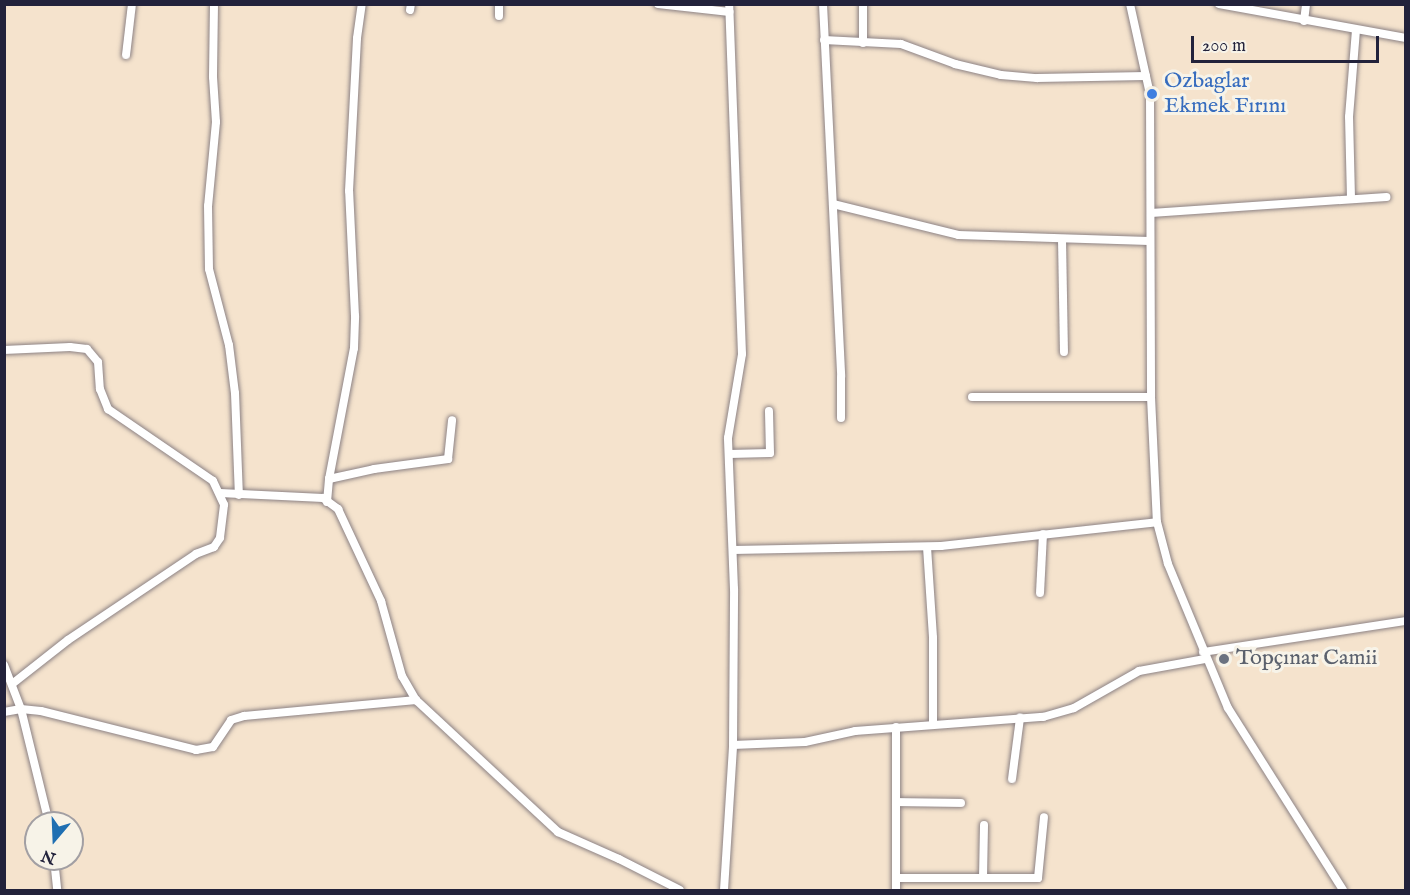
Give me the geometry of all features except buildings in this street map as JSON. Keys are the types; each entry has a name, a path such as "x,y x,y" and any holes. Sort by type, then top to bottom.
{"street":[{"path":"126,55 132,4"},
{"path":"214,4 213,77 216,122 208,206 209,268 229,345 235,393 239,495"},
{"path":"327,502 329,479 354,348 355,316 349,190 357,38 362,4"},
{"path":"499,4 499,16"},
{"path":"658,4 729,8 742,354 728,438 733,550 733,745 724,891"},
{"path":"824,4 840,418"},
{"path":"863,4 863,43"},
{"path":"1130,4 1150,94 1151,398 1157,522 1168,564 1204,656 1228,708 1343,891"},
{"path":"1220,4 1406,38"},
{"path":"1304,21 1305,4"},
{"path":"1351,198 1349,117 1356,30"},
{"path":"824,40 901,44 955,64 1001,75 1037,78 1146,76"},
{"path":"1151,213 1386,197"},
{"path":"833,204 958,235 1149,241"},
{"path":"1062,238 1064,352"},
{"path":"4,350 70,347 87,349 98,362 100,389 108,409 213,481 224,505 220,538 214,546 196,554 68,640 12,684"},
{"path":"972,397 1151,398"},
{"path":"729,454 770,453 769,411"},
{"path":"329,479 374,469 448,459 452,420"},
{"path":"220,493 323,498 338,509 381,601 402,676 416,700 558,832 619,859 680,891"},
{"path":"733,550 927,547 1157,522"},
{"path":"1040,593 1043,534"},
{"path":"927,547 933,638 933,724"},
{"path":"733,745 805,742 855,731 1043,717 1074,708 1138,671 1204,656 1406,621"},
{"path":"4,664 21,709 46,811"},
{"path":"4,712 21,709 41,711 196,750 213,747 231,720 244,716 416,700"},
{"path":"1012,780 1020,718"},
{"path":"896,727 896,891"},
{"path":"896,802 961,803"},
{"path":"896,878 1038,878 1044,817"},
{"path":"983,878 984,825"},
{"path":"55,871 57,891"}],"place":[{"name":"Ozbaglar Ekmek Fırını","path":"1152,94"},
{"name":"Topçınar Camii","path":"1224,659"}]}
